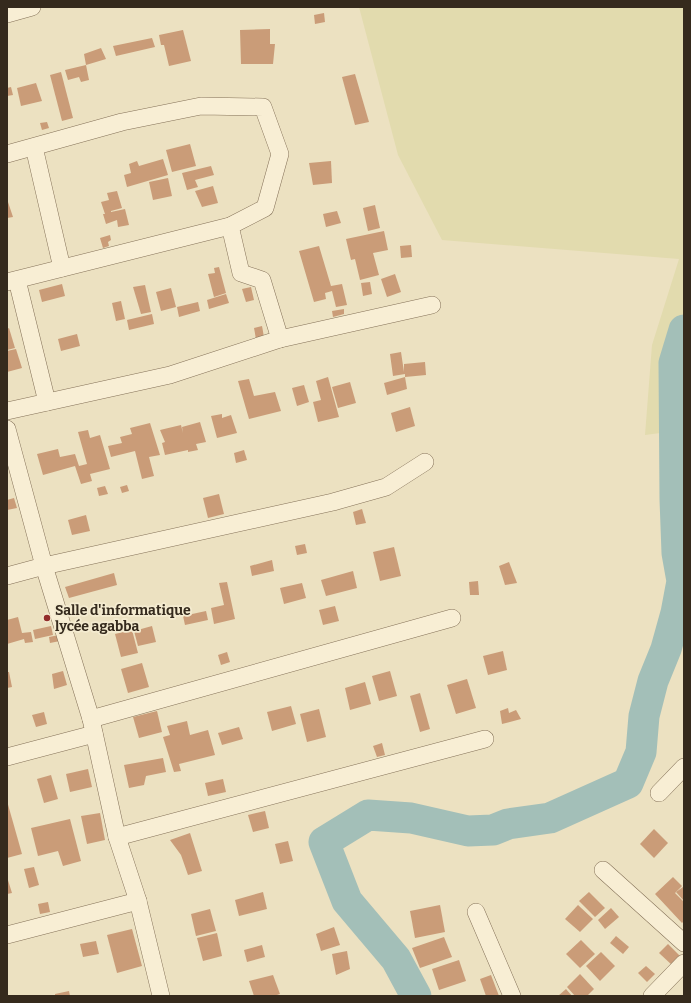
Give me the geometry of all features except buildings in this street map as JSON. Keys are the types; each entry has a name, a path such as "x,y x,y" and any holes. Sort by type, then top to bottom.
{"street":[{"path":"7,14 32,7"},
{"path":"7,154 122,122 201,106 263,107 280,154 265,208 230,226 12,281 47,402"},
{"path":"34,147 62,268"},
{"path":"230,226 241,273 262,280 280,339"},
{"path":"7,411 170,375 280,339 432,305"},
{"path":"7,429 44,566 92,726 117,837 138,901 161,996"},
{"path":"7,576 44,566 333,502 386,487 425,462"},
{"path":"7,757 92,726 452,618"},
{"path":"117,837 486,739"},
{"path":"659,793 684,767"},
{"path":"603,870 684,943"},
{"path":"7,935 138,901"},
{"path":"476,912 512,996"},
{"path":"652,996 684,963"}],"shaded area":[{"path":"359,7 684,7 684,430 645,435 652,345 679,259 442,240 398,155"}],"waterway":[{"path":"416,996 396,959 347,901 324,842 368,815 411,818 468,831 493,830 508,824 550,818 628,783 641,752 644,716 653,681 666,649 676,613 682,581 677,553 675,499 674,363 684,330"}],"place":[{"name":"Salle d'informatique lycée agabba","path":"47,618"}]}
